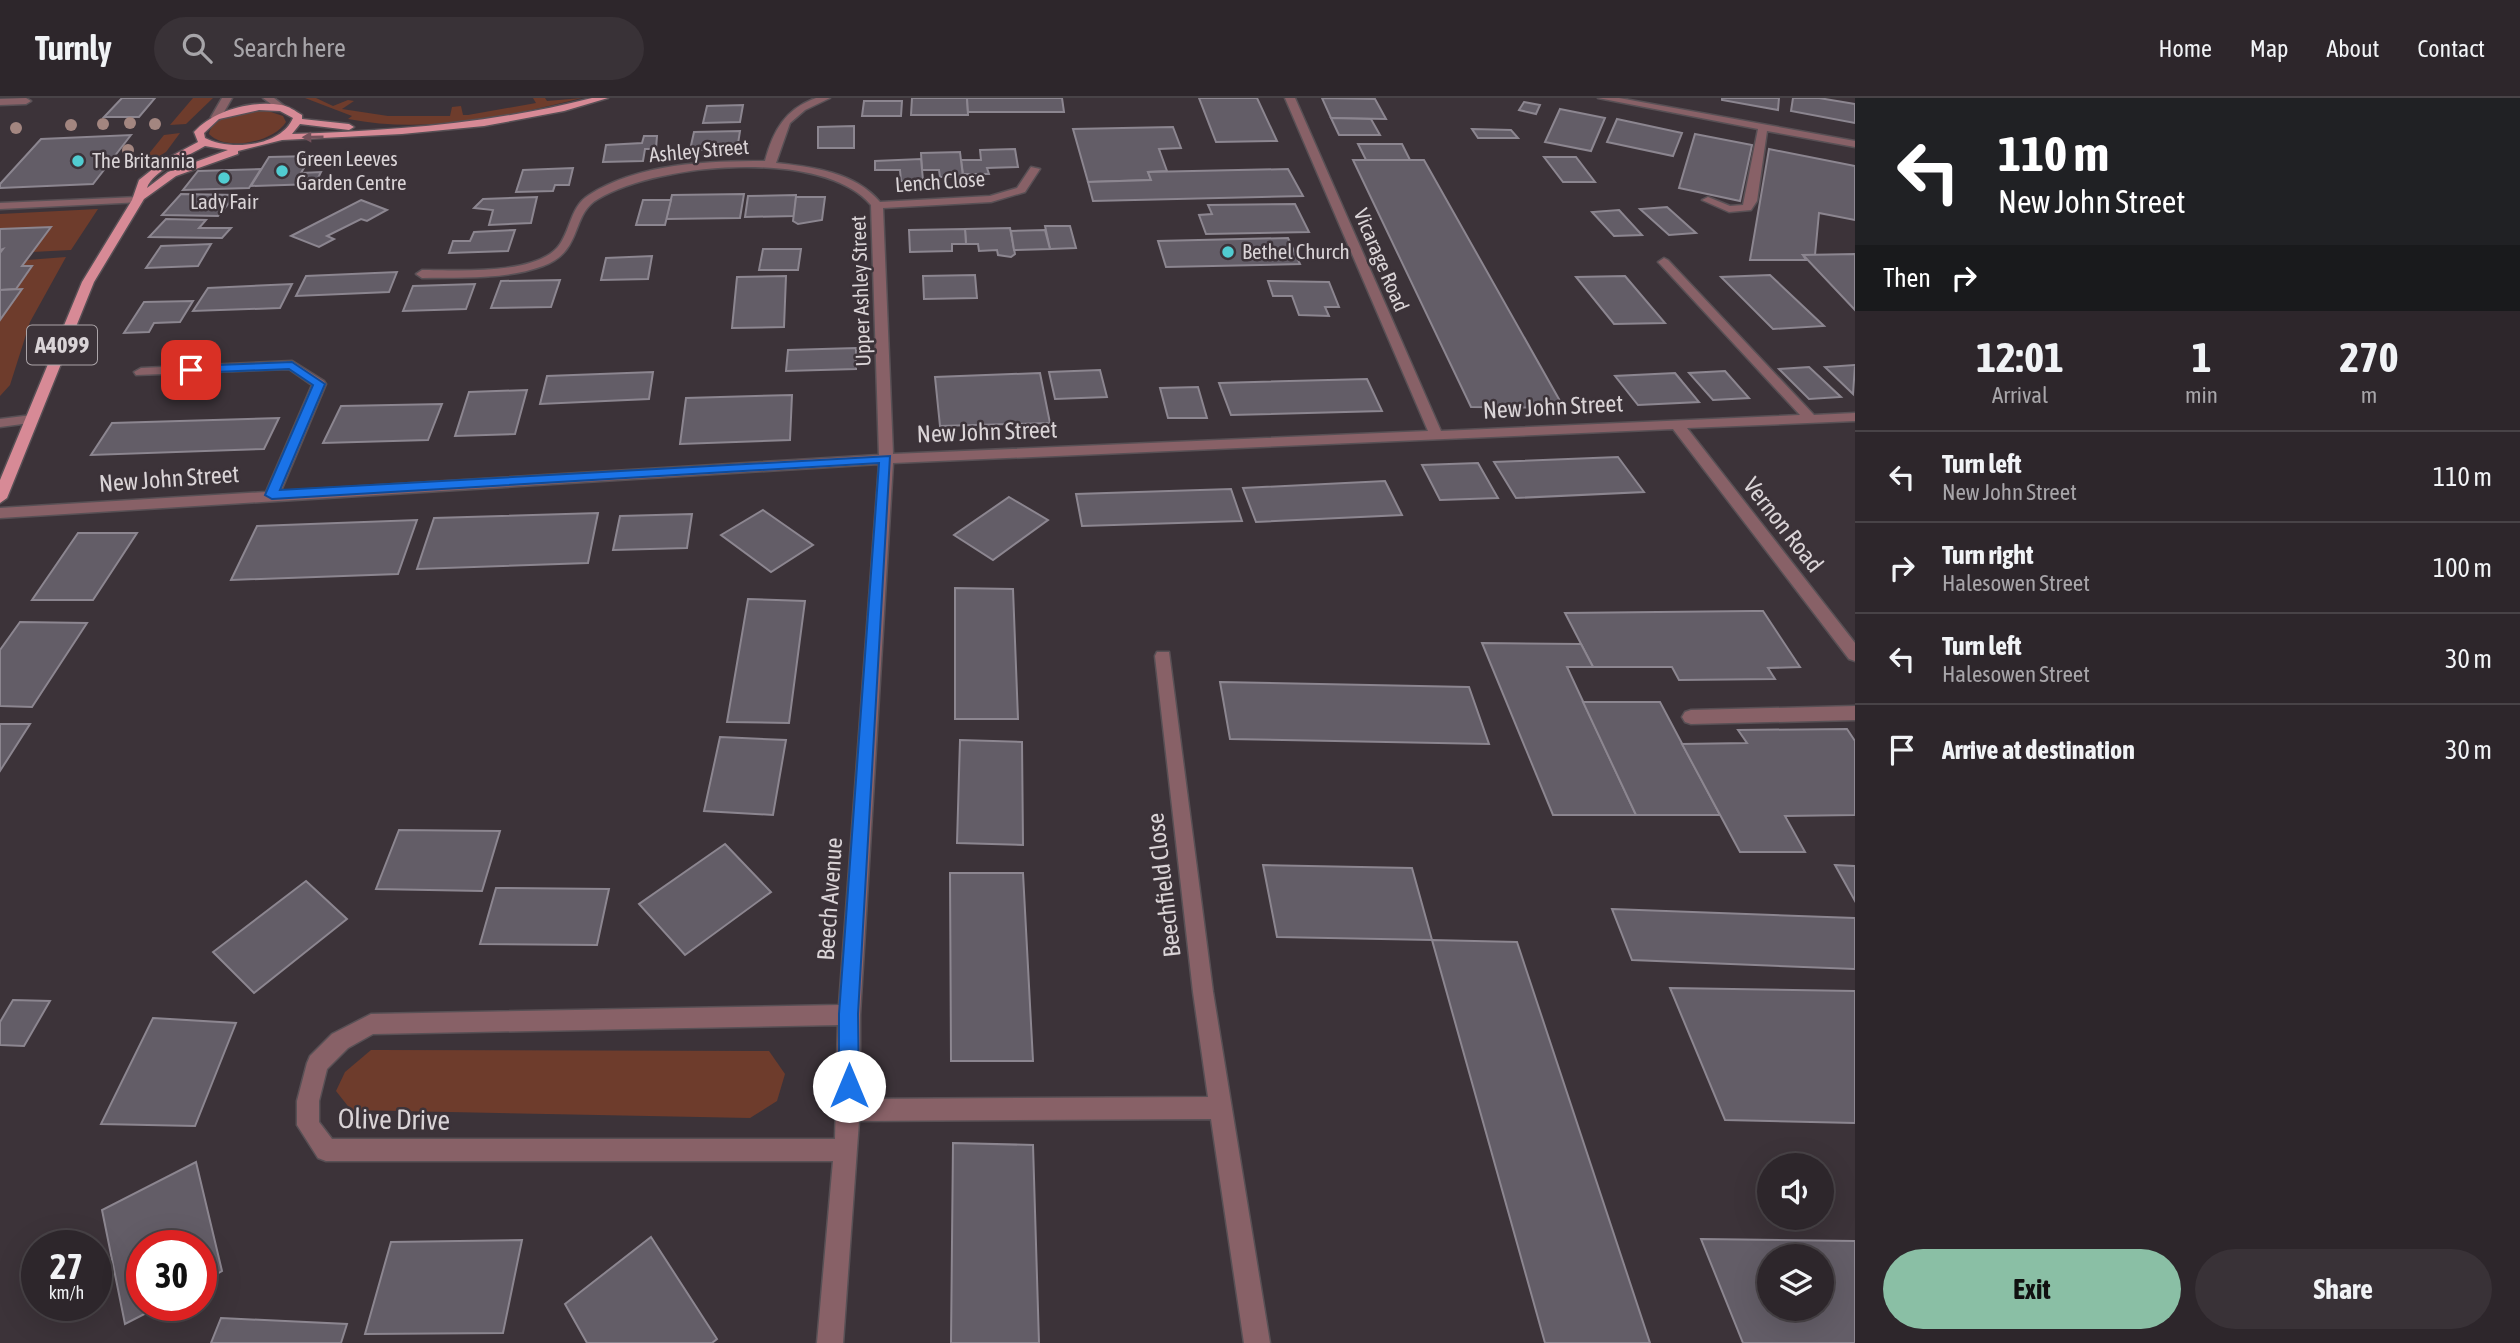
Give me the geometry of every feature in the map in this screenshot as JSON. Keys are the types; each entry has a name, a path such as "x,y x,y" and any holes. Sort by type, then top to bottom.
{"main road":[{"path":"281,137 394,131 515,118 603,98"},
{"path":"259,107 291,111 299,121 293,130 258,145 230,148 204,143 200,139 199,132 216,117 259,107"},
{"path":"299,121 394,131"},
{"name":"A4099","path":"0,498 88,282 138,200 144,180 168,162 204,143"},
{"name":"A4099","path":"138,200 172,174 220,155 258,145"}],"street":[{"path":"216,117 227,98"},
{"path":"268,98 282,108"},
{"path":"770,164 777,133 789,116 811,102 825,98"},
{"name":"Vicarage Road","path":"1290,98 1437,437"},
{"path":"1603,98 1855,144"},
{"path":"0,102 26,101"},
{"path":"1708,200 1729,209 1747,208 1751,201 1763,127"},
{"name":"Upper Ashley Street","path":"770,164 811,170 838,179 863,190 877,205 886,459"},
{"name":"Ashley Street","path":"422,274 489,272 554,257 570,241 574,220 590,198 624,181 680,168 770,164"},
{"name":"Lench Close","path":"877,205 991,199 1021,190 1035,169"},
{"path":"0,206 138,200"},
{"path":"1664,262 1810,418"},
{"path":"141,372 292,365 319,384 272,495"},
{"name":"New John Street","path":"0,513 886,459 1855,417"},
{"path":"0,422 32,419"},
{"name":"Vernon Road","path":"1676,423 1855,655"},
{"name":"Beech Avenue","path":"830,1343 849,1110 849,1014 886,459"},
{"name":"Beechfield Close","path":"1163,656 1219,1108 1257,1343"},
{"path":"1691,717 1855,713"},
{"name":"Olive Drive","path":"846,1150 326,1150 308,1125 308,1101 318,1063 340,1041 371,1024 849,1014"},
{"path":"849,1110 1219,1108"}],"shaded area":[{"path":"193,98 213,98 186,124 170,125"},
{"path":"305,98 316,98 333,106 348,100 354,101 342,109 388,116 450,116 452,107 461,106 463,115 468,115 536,103 533,98 545,98 547,101 582,98 495,117 406,125 348,119 352,116"},
{"path":"252,111 268,111 283,116 286,122 271,135 249,142 227,143 209,134 211,128 220,120"},
{"path":"180,133 166,152 135,171 164,135"},
{"path":"98,209 71,250 32,252 50,227 0,229 0,214"},
{"path":"66,257 30,322 10,385 0,396 0,320 21,290 16,289 32,266 22,266 27,260"},
{"path":"371,1050 769,1051 785,1074 777,1101 750,1118 351,1110 336,1091 345,1072"}],"building":[{"path":"122,98 155,98 139,117 104,117"},
{"path":"912,98 967,98 968,115 911,115"},
{"path":"967,98 1062,98 1064,112 968,112"},
{"path":"1199,98 1257,98 1277,141 1216,142"},
{"path":"1322,98 1375,99 1386,119 1331,118"},
{"path":"1779,98 1778,110 1722,100"},
{"path":"1793,98 1819,98 1855,104 1855,123 1791,111"},
{"path":"864,101 902,101 901,116 862,116"},
{"path":"1524,102 1540,105 1536,114 1519,110"},
{"path":"743,105 740,122 703,123 707,106"},
{"path":"1560,109 1605,118 1591,151 1545,142"},
{"path":"1331,118 1371,119 1380,135 1339,135"},
{"path":"1617,119 1682,133 1673,156 1607,142"},
{"path":"854,126 854,148 818,148 818,127"},
{"path":"1173,127 1181,148 1159,149 1167,171 1148,172 1151,180 1088,182 1073,129"},
{"path":"1472,129 1511,130 1518,138 1478,138"},
{"path":"740,131 737,150 690,150 694,132"},
{"path":"1695,134 1752,145 1740,201 1679,188"},
{"path":"131,135 93,184 0,188 0,184 41,139"},
{"path":"644,136 657,136 656,149 645,149 643,161 603,162 606,145 642,143"},
{"path":"1358,144 1402,144 1410,160 1366,160"},
{"path":"1015,149 1018,167 987,168 989,174 963,174 961,160 981,160 980,150"},
{"path":"1769,149 1855,166 1855,220 1819,213 1815,255 1803,255 1806,260 1750,260"},
{"path":"960,152 963,177 940,177 939,170 922,170 921,153"},
{"name":"Green Leeves Garden Centre","path":"311,156 301,173 321,172 315,184 251,186 269,157"},
{"path":"1544,157 1576,157 1595,182 1563,182"},
{"path":"921,159 923,180 901,181 900,170 875,170 875,161"},
{"path":"1353,160 1424,160 1564,408 1471,407"},
{"path":"573,168 569,185 555,185 553,191 516,192 523,170"},
{"name":"Lady Fair","path":"261,169 249,188 183,190 198,171"},
{"path":"1288,169 1303,196 1093,201 1088,182 1151,180 1148,172"},
{"path":"181,194 236,195 218,216 162,215"},
{"path":"744,194 740,218 666,219 672,195"},
{"path":"796,195 795,216 745,217 748,196"},
{"path":"537,197 531,223 489,225 493,210 474,208 483,199"},
{"path":"796,197 825,197 822,220 798,224 793,221"},
{"path":"361,200 387,210 367,221 361,219 327,236 334,239 319,247 291,236"},
{"path":"643,200 671,200 665,225 636,225"},
{"path":"1295,204 1309,232 1206,234 1199,215 1212,214 1208,205"},
{"path":"1667,207 1696,233 1669,235 1640,209"},
{"path":"1619,210 1642,235 1614,236 1592,212"},
{"path":"166,219 206,220 199,228 231,228 222,238 149,237"},
{"path":"1045,226 1070,226 1076,248 1050,249"},
{"path":"51,227 22,266 32,266 16,289 0,290 0,253 3,249 0,250 0,229"},
{"path":"1010,228 1015,254 1011,257 998,255 997,250 979,251 978,244 966,244 965,229"},
{"path":"965,229 966,244 952,244 952,251 910,252 909,230"},
{"path":"515,230 508,251 449,253 453,241 470,241 474,232"},
{"path":"1045,230 1050,249 1014,250 1011,231"},
{"name":"Bethel Church","path":"1288,238 1300,264 1166,267 1158,241"},
{"path":"211,244 198,266 146,268 161,246"},
{"path":"763,249 801,249 798,270 759,270"},
{"path":"1855,254 1855,310 1803,255"},
{"path":"652,256 648,279 601,280 606,258"},
{"path":"397,272 389,292 296,296 306,276"},
{"path":"975,275 977,298 924,299 923,276"},
{"path":"1770,275 1824,326 1773,329 1721,277"},
{"path":"786,276 784,327 732,328 737,277"},
{"path":"1625,276 1665,323 1614,324 1576,277"},
{"path":"560,280 551,307 491,308 501,281"},
{"path":"1268,281 1329,282 1339,307 1325,307 1329,316 1299,315 1292,296 1273,296"},
{"path":"292,284 280,308 193,311 208,288"},
{"path":"475,284 466,309 403,311 413,286"},
{"path":"22,289 0,320 0,290"},
{"path":"193,301 180,322 154,323 149,332 124,333 144,302"},
{"path":"856,348 856,369 786,371 788,350"},
{"path":"1855,365 1853,394 1825,367"},
{"path":"1809,367 1841,397 1809,399 1779,369"},
{"path":"1100,370 1107,397 1055,399 1049,372"},
{"path":"1725,371 1749,398 1713,400 1689,373"},
{"path":"653,372 649,399 540,404 547,376"},
{"path":"1040,373 1050,423 940,426 935,377"},
{"path":"1675,373 1699,402 1638,405 1615,376"},
{"path":"1367,379 1382,411 1231,415 1219,383"},
{"path":"1198,387 1207,418 1168,418 1160,388"},
{"path":"527,390 515,434 455,436 469,392"},
{"path":"792,395 790,440 680,444 686,398"},
{"path":"442,404 428,440 323,443 341,406"},
{"path":"279,418 264,449 91,455 112,423"},
{"path":"1618,457 1644,492 1516,498 1494,462"},
{"path":"1478,463 1498,498 1440,500 1422,465"},
{"path":"1385,481 1402,515 1256,522 1243,488"},
{"path":"1231,489 1242,521 1082,526 1076,494"},
{"path":"1009,497 1048,520 993,560 954,535"},
{"path":"763,510 813,545 771,572 721,535"},
{"path":"598,513 588,563 417,569 434,518"},
{"path":"692,514 687,548 613,550 620,516"},
{"path":"417,520 398,574 231,580 257,526"},
{"path":"78,533 137,533 93,600 32,600"},
{"path":"955,588 1013,589 1018,719 955,719"},
{"path":"748,599 805,601 789,723 727,722"},
{"path":"1763,611 1800,667 1768,668 1775,679 1679,680 1672,667 1593,667 1565,613"},
{"path":"20,622 87,623 32,707 0,706 0,650"},
{"path":"1482,643 1581,644 1593,667 1567,667 1636,815 1553,815"},
{"path":"1220,682 1469,687 1489,744 1230,739"},
{"path":"1583,702 1660,702 1720,815 1636,815"},
{"path":"0,724 30,724 0,771"},
{"path":"1847,729 1855,741 1855,815 1785,816 1805,852 1740,852 1682,744 1747,743 1738,730"},
{"path":"720,737 786,740 773,815 704,811"},
{"path":"960,740 1022,742 1023,845 957,843"},
{"path":"399,830 500,831 482,891 376,889"},
{"path":"725,844 771,892 685,955 639,904"},
{"path":"1263,865 1412,868 1432,940 1277,937"},
{"path":"1835,865 1855,866 1855,901"},
{"path":"950,873 1023,873 1033,1061 951,1061"},
{"path":"306,881 347,919 254,993 213,952"},
{"path":"496,888 609,889 597,945 480,944"},
{"path":"1612,909 1855,918 1855,969 1632,960"},
{"path":"1432,940 1517,942 1650,1343 1545,1343"},
{"path":"1670,988 1855,991 1855,1123 1725,1120"},
{"path":"13,1000 50,1001 24,1046 0,1045 0,1022"},
{"path":"153,1018 236,1023 195,1126 101,1124"},
{"path":"953,1143 1033,1145 1039,1343 951,1343"},
{"path":"196,1162 212,1230 126,1230 126,1321 131,1321 125,1324 112,1260 112,1230 106,1230 102,1210"},
{"path":"651,1237 717,1339 712,1343 587,1343 565,1304"},
{"path":"1701,1239 1855,1241 1855,1343 1743,1343"},
{"path":"522,1240 503,1333 365,1334 391,1242"},
{"path":"217,1250 222,1271 217,1274"},
{"path":"221,1318 347,1324 341,1343 211,1343"}],"place":[{"name":"The Britannia","path":"78,161"},
{"name":"Green Leeves Garden Centre","path":"282,171"},
{"name":"Lady Fair","path":"224,178"},
{"name":"Bethel Church","path":"1228,252"}],"route":[{"path":"191,370 292,365 319,384 272,495 886,459 849,1014 849,1086"}]}
